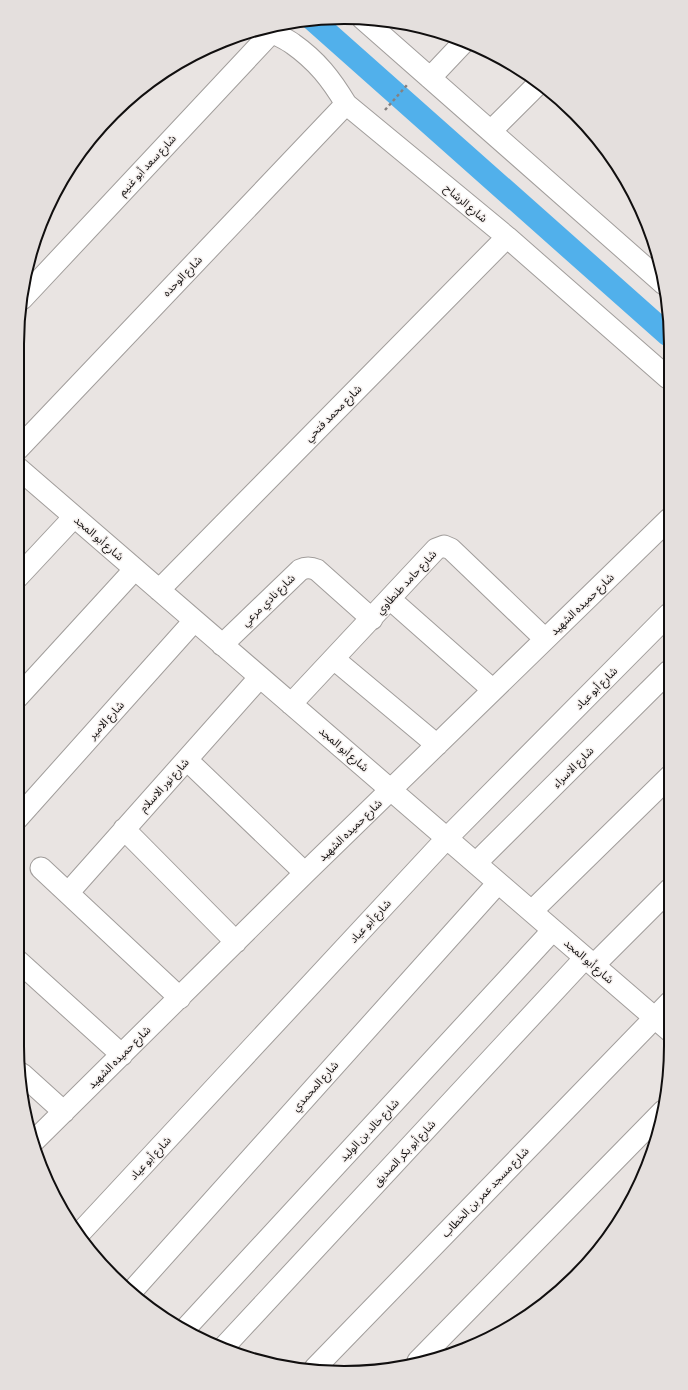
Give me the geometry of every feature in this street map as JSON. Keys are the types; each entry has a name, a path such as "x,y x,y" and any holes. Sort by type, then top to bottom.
{"street":[{"path":"385,27 425,74 657,278"},
{"name":"شارع الرشاح","path":"273,32 293,44 314,61 332,81 346,104 506,237 664,375"},
{"name":"شارع سعد أبو غنيم","path":"29,292 267,34"},
{"path":"425,74 460,46"},
{"path":"491,131 535,87"},
{"name":"شارع الوحده","path":"24,443 346,104"},
{"name":"شارع محمد فتحي","path":"158,590 506,237"},
{"name":"شارع أبو المجد","path":"24,473 664,1026"},
{"path":"24,570 74,516"},
{"name":"شارع حميده الشهيد","path":"38,1138 391,789 664,524"},
{"name":"شارع حامد طنطاوي","path":"291,704 436,549 444,546 448,546 546,639"},
{"name":"شارع نادي مرعي","path":"222,645 300,570 305,567 312,567 317,570 372,619"},
{"path":"24,690 135,569"},
{"path":"390,599 494,690"},
{"name":"شارع أبو عياد","path":"82,1230 447,838 664,619"},
{"name":"شارع الامير","path":"24,811 194,621"},
{"path":"334,659 437,745"},
{"name":"شارع الاسراء","path":"476,863 664,676"},
{"name":"شارع نور الاسلام","path":"68,893 260,677"},
{"path":"187,760 305,874"},
{"path":"532,911 664,782"},
{"path":"124,829 236,942"},
{"path":"40,868 180,998"},
{"name":"شارع المحمدي","path":"135,1288 498,883"},
{"name":"شارع أبو بكر الصديق","path":"227,1344 589,961 664,894"},
{"name":"شارع خالد بن الوليد","path":"188,1325 553,930"},
{"path":"24,966 122,1055"},
{"name":"شارع مسجد عمر بن الخطاب","path":"318,1365 664,1008"},
{"path":"26,1078 64,1112"},
{"path":"423,1356 655,1119"}],"path":[{"path":"372,125 425,74"}],"waterway":[{"path":"319,25 663,331"}]}
